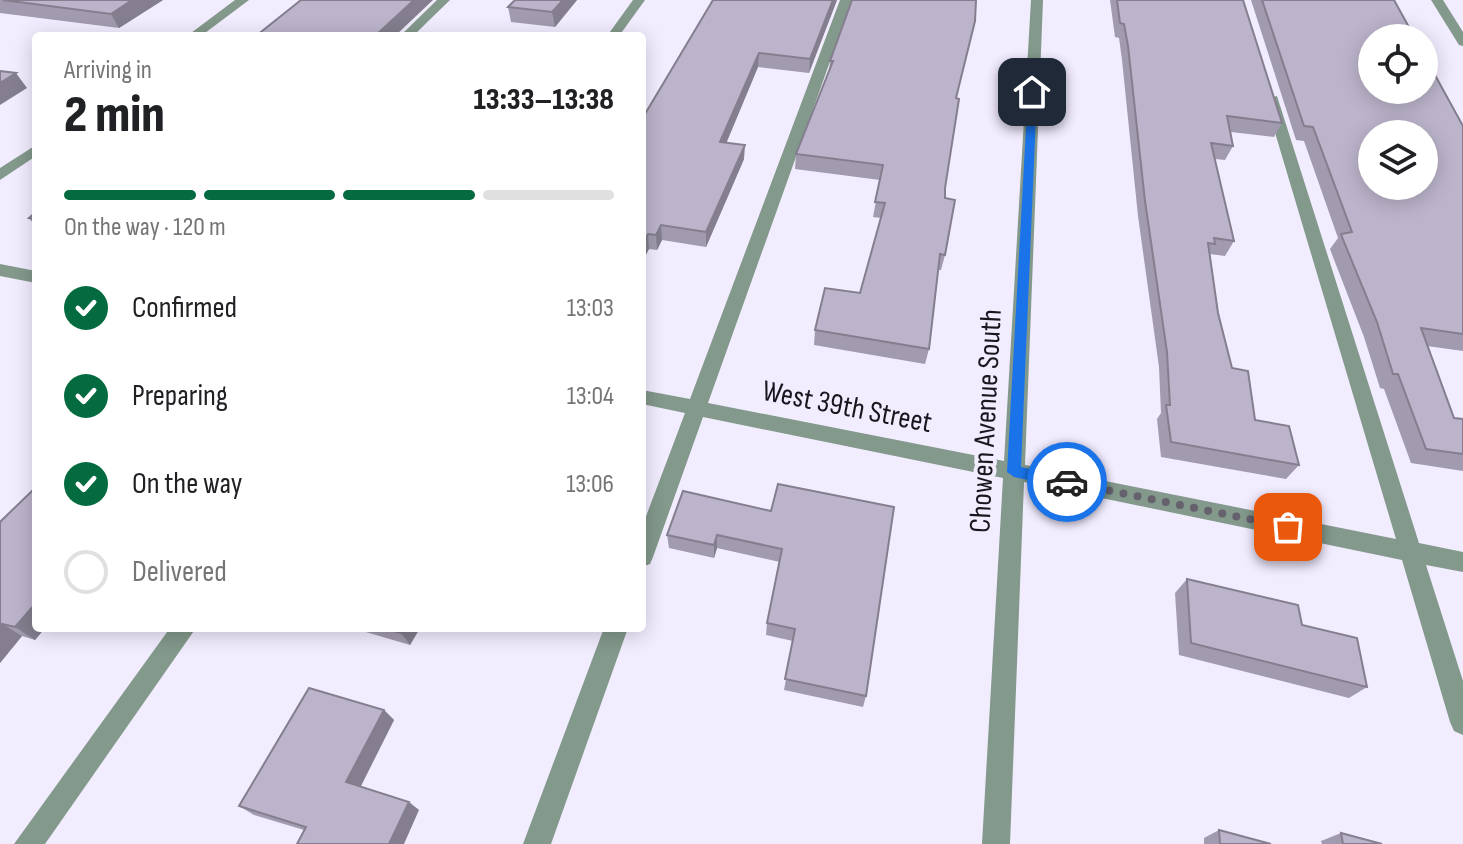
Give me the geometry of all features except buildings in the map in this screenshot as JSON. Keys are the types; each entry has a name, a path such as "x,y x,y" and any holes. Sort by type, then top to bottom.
{"street":[{"path":"199,32 243,0"},
{"path":"410,32 444,0"},
{"path":"616,32 639,0"},
{"path":"646,546 846,0"},
{"name":"Chowen Avenue South","path":"996,844 1037,0"},
{"path":"1437,0 1463,42"},
{"path":"1265,76 1463,722"},
{"path":"0,175 32,152"},
{"path":"0,270 32,276"},
{"name":"West 39th Street","path":"646,398 1463,562"},
{"path":"28,844 181,632"},
{"path":"537,844 615,632"}],"way so far":[{"path":"1067,482 1288,527"}],"route":[{"path":"1032,92 1014,472 1067,482"}]}
